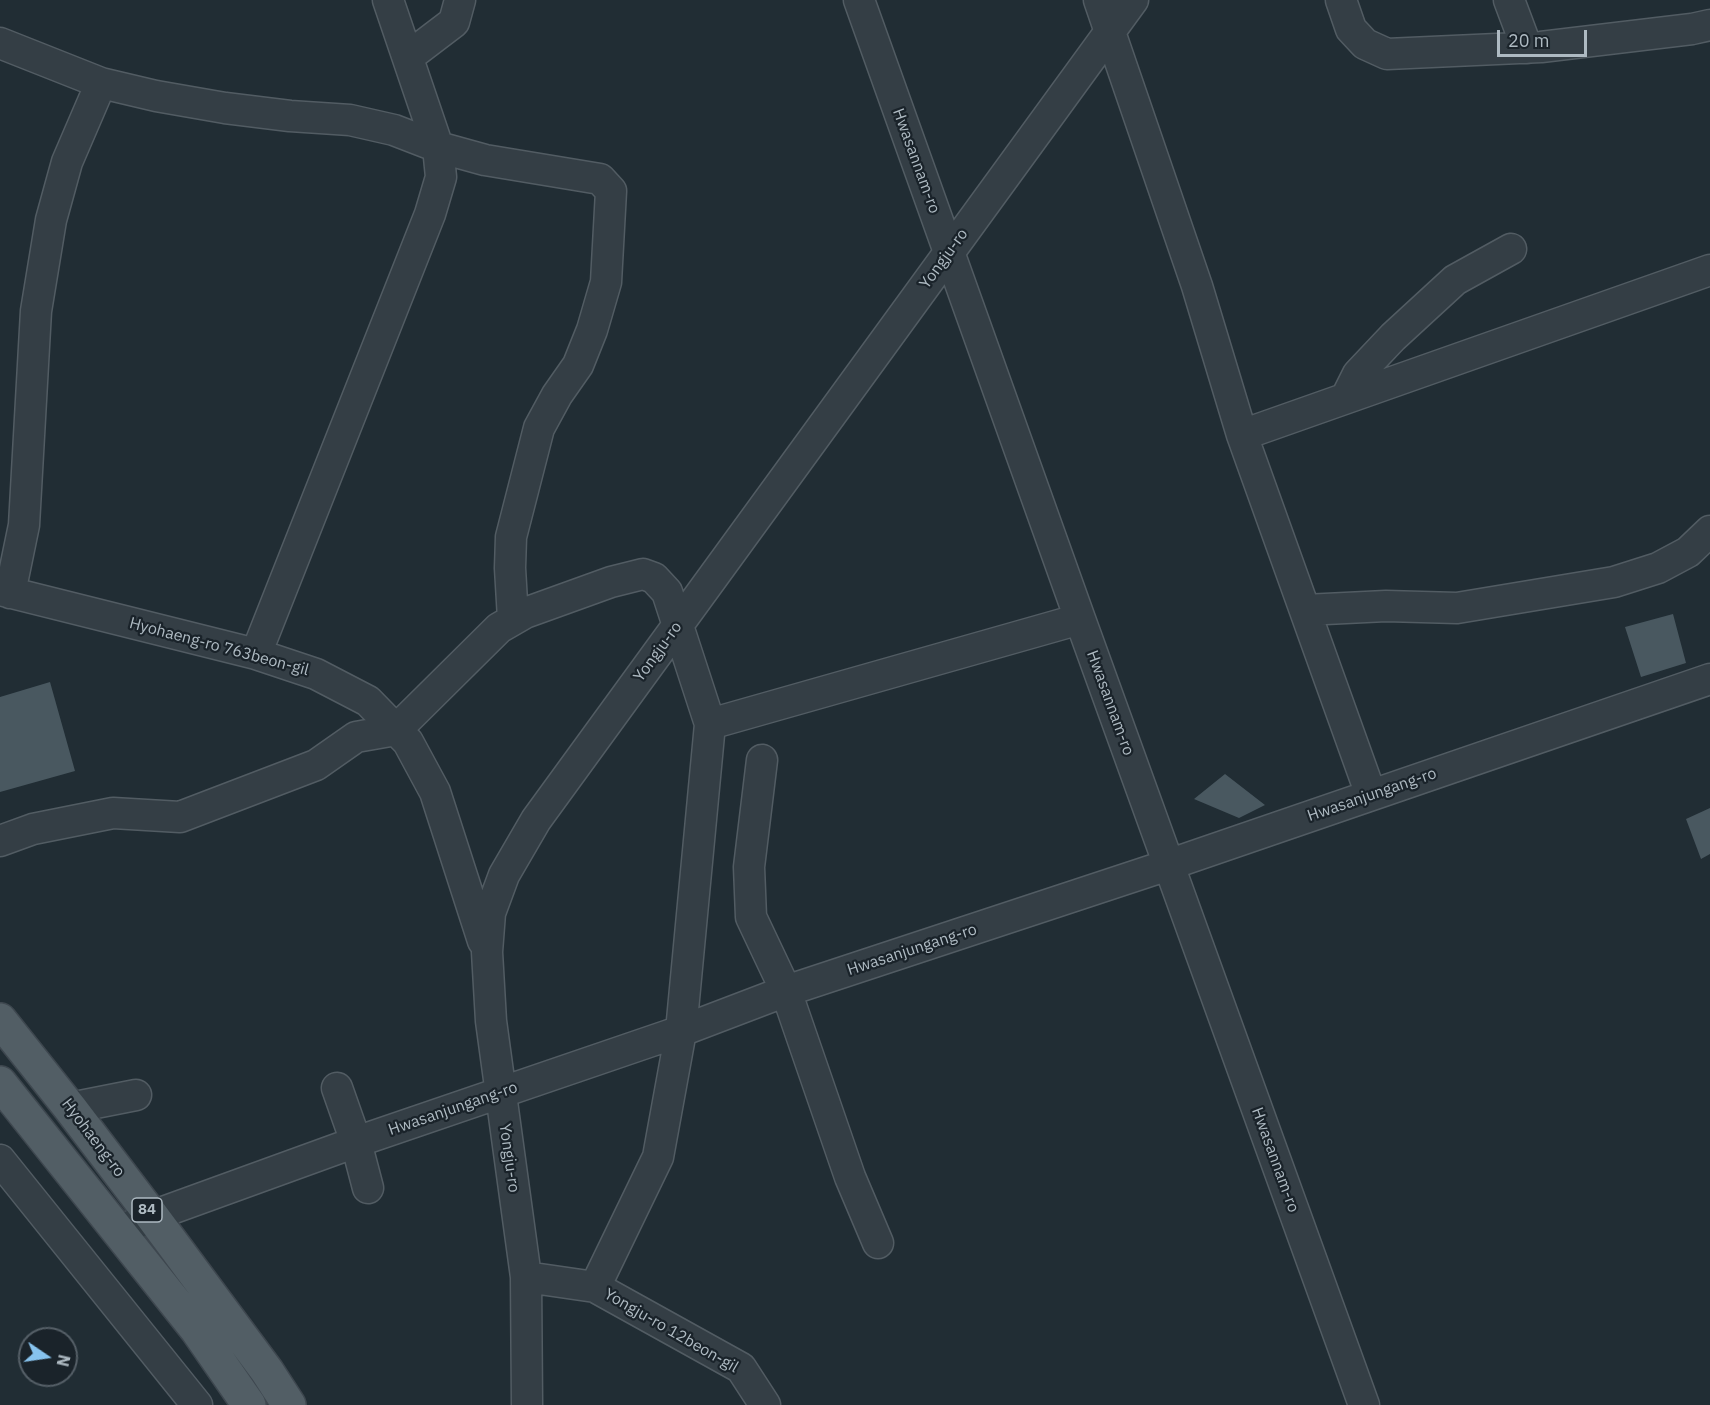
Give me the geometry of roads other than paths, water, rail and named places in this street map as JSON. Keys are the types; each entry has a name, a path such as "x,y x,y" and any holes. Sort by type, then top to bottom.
{"main road":[{"name":"Hyohaeng-ro","path":"0,1020 152,1216 267,1371 289,1405"},
{"name":"84","path":"0,1083 197,1330 249,1405"}],"street":[{"path":"256,654 430,214 441,177 438,147 388,0"},
{"path":"408,57 454,22 460,0"},
{"name":"Hwasannam-ro","path":"859,0 948,253 1364,1405"},
{"path":"1099,0 1197,286 1242,435 1371,795"},
{"name":"Yongju-ro","path":"527,1405 526,1277 491,1021 487,952 490,913 504,875 536,820 1132,0"},
{"path":"1341,0 1351,28 1365,44 1387,54 1527,48 1710,25"},
{"path":"1509,0 1527,48"},
{"path":"0,43 101,83 156,96 225,108 350,120 393,130 438,147 485,160 600,179 611,191 606,282 578,365 557,395 539,428 513,526 510,568 513,620"},
{"path":"5,591 24,525 36,311 51,220 67,162 101,83"},
{"path":"1346,398 1358,374 1393,337 1455,280 1511,249"},
{"path":"1242,435 1710,270"},
{"path":"1305,610 1386,606 1457,608 1614,582 1688,552 1710,531"},
{"path":"0,841 33,829 113,813 180,817 316,765 356,736 396,730 499,628 525,613 610,582 643,574 654,578 667,592 710,724 681,1031 658,1156 595,1287"},
{"name":"Hyohaeng-ro 763beon-gil","path":"5,591 256,654 316,674 368,701 408,742 435,792 487,952"},
{"path":"710,724 1080,618"},
{"name":"Hwasanjungang-ro","path":"118,1232 152,1216 356,1142 681,1031 786,991 1168,864 1710,679"},
{"path":"762,760 749,867 751,917 786,991 850,1177 878,1243"},
{"path":"337,1088 356,1142 368,1188"},
{"path":"70,1108 136,1095"},
{"path":"0,1160 197,1405"},
{"name":"Yongju-ro 12beon-gil","path":"526,1277 595,1287 741,1368 765,1405"}]}
